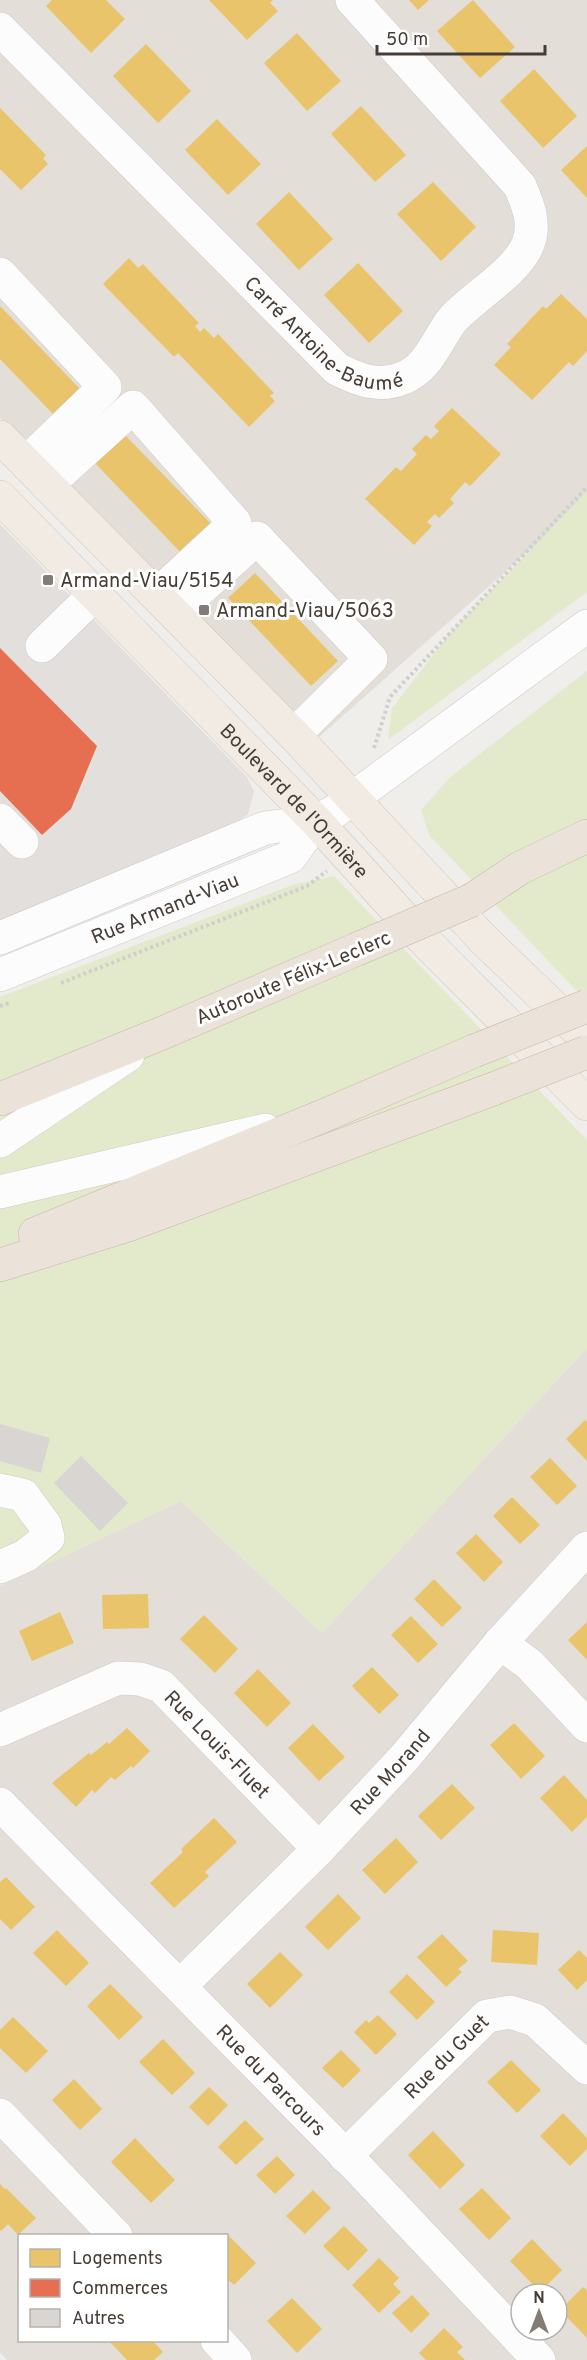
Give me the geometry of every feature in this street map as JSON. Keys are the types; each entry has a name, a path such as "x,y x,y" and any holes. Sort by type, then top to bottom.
{"highway":[{"path":"472,900 520,868 587,836"},
{"name":"Autoroute Félix-Leclerc","path":"0,1098 160,1034 472,900 587,855"},
{"path":"0,1248 587,1006"},
{"path":"0,1279 128,1225 587,1053"},
{"path":"0,1265 128,1225"}],"main road":[{"path":"0,437 294,735 483,939 587,1039"},
{"name":"Boulevard de l'Ormière","path":"0,497 316,821 421,937 587,1104"}],"street":[{"name":"Carré Antoine-Baumé","path":"0,29 337,369 363,381 383,383 405,378 423,365 454,319 513,265 528,245 531,227 530,208 520,186 352,0"},
{"path":"0,274 105,387 36,474"},
{"path":"36,474 133,407 235,523 166,604"},
{"path":"166,604 257,538 370,659 294,735"},
{"path":"42,645 94,595"},
{"name":"Rue Armand-Viau","path":"5,988 290,857 316,821 354,798 587,626"},
{"name":"Rue Armand-Viau","path":"0,938 265,828 316,821"},
{"path":"0,1141 160,1034"},
{"path":"0,1192 322,1116"},
{"path":"0,1490 23,1495 45,1525 48,1538 25,1556 0,1567"},
{"name":"Rue Morand","path":"180,1986 319,1849 404,1758 500,1643 587,1548"},
{"path":"500,1643 529,1664 587,1726"},
{"name":"Rue Louis-Fluet","path":"0,1730 118,1678 140,1679 161,1686 319,1849"},
{"name":"Rue du Parcours","path":"0,1804 345,2156 539,2360"},
{"name":"Rue du Guet","path":"345,2156 487,2016 510,2012 535,2020 587,2068"},
{"path":"0,2115 115,2234"},
{"path":"219,2342 235,2360"}],"path":[{"path":"373,751 390,697 587,487"},
{"path":"53,986 308,886 347,857"},
{"path":"0,1006 5,988"}],"shaded area":[{"path":"0,0 587,0 587,499 318,738 0,418"},
{"path":"0,524 247,777 254,791 248,814 236,823 236,828 0,920"},
{"path":"0,560 160,731 141,774 154,784 126,838 77,807 103,743 0,636"},
{"path":"587,1348 587,2360 7,2360 0,2353 0,1586 181,1501 322,1633"}],"green space":[{"path":"587,492 587,592 388,740 392,708 450,633"},
{"path":"587,671 587,1002 429,835 421,810 450,777"},
{"path":"334,876 587,1140 587,1348 322,1633 181,1501 0,1586 0,997 295,884"}],"building: Logements":[{"path":"52,0 106,0 125,19 91,53 46,6"},
{"path":"209,0 273,0 270,3 278,11 247,40"},
{"path":"409,0 429,0 418,10"},
{"path":"473,0 515,47 480,78 437,31"},
{"path":"297,33 341,81 307,111 264,63"},
{"path":"146,44 191,91 158,123 113,76"},
{"path":"534,69 577,116 543,148 500,101"},
{"path":"361,106 406,155 375,182 331,134"},
{"path":"0,108 46,155 43,158 48,164 21,190 0,169"},
{"path":"217,119 261,164 228,195 185,150"},
{"path":"587,146 587,198 561,170"},
{"path":"433,182 476,227 441,261 397,214"},
{"path":"289,192 333,239 299,270 256,224"},
{"path":"129,258 138,268 143,264 199,323 195,326 200,332 204,328 214,338 218,334 274,393 270,396 275,401 249,427 178,353 174,357 103,284"},
{"path":"358,263 403,311 369,343 324,295"},
{"path":"561,294 587,319 587,351 573,366 569,362 532,400 494,365 511,347 507,344 543,306 546,309"},
{"path":"0,306 80,389 54,415 0,359"},
{"path":"452,408 501,454 470,486 465,482 450,499 454,503 439,518 435,514 427,522 432,526 414,545 365,499 396,467 401,471 417,454 412,449 426,435 431,439 439,431 434,426"},
{"path":"124,434 214,527 184,556 94,462"},
{"path":"255,573 338,661 311,686 228,598"},
{"path":"585,1420 587,1422 587,1461 566,1439"},
{"path":"550,1458 577,1486 557,1505 530,1477"},
{"path":"512,1497 540,1525 520,1544 493,1516"},
{"path":"476,1534 503,1562 484,1582 456,1553"},
{"path":"434,1579 462,1608 442,1627 414,1599"},
{"path":"148,1594 149,1628 103,1629 102,1595"},
{"path":"60,1612 74,1643 32,1661 19,1631"},
{"path":"204,1615 238,1649 215,1673 180,1639"},
{"path":"411,1616 438,1644 418,1663 391,1635"},
{"path":"587,1622 587,1660 568,1640"},
{"path":"372,1667 399,1695 379,1714 352,1686"},
{"path":"258,1669 291,1703 267,1727 234,1693"},
{"path":"514,1723 545,1756 521,1779 490,1745"},
{"path":"313,1724 345,1757 319,1781 288,1748"},
{"path":"127,1728 150,1751 133,1768 131,1766 115,1780 111,1777 95,1793 92,1790 76,1807 52,1783 89,1753 91,1755 107,1742 109,1744"},
{"path":"564,1775 587,1800 587,1817 572,1832 540,1798"},
{"path":"452,1784 475,1808 441,1840 418,1816"},
{"path":"214,1818 237,1842 205,1872 209,1876 174,1908 150,1883"},
{"path":"396,1838 418,1862 385,1894 362,1870"},
{"path":"6,1877 35,1907 11,1930 0,1919 0,1882"},
{"path":"338,1894 361,1918 328,1950 305,1927"},
{"path":"57,1930 89,1963 66,1986 33,1953"},
{"path":"493,1930 539,1933 537,1965 491,1962"},
{"path":"442,1934 468,1961 458,1969 462,1972 446,1987 417,1957"},
{"path":"579,1950 587,1958 587,1980 577,1990 558,1970"},
{"path":"280,1952 303,1975 270,2008 247,1984"},
{"path":"407,1974 435,2002 417,2020 389,1992"},
{"path":"110,1984 143,2017 119,2040 87,2006"},
{"path":"378,2015 397,2034 376,2055 354,2032 366,2020 369,2023"},
{"path":"13,2017 48,2051 26,2073 0,2048 0,2030"},
{"path":"163,2039 195,2073 172,2095 139,2062"},
{"path":"341,2050 361,2070 343,2088 322,2068"},
{"path":"511,2060 541,2090 517,2113 487,2082"},
{"path":"74,2079 102,2109 80,2130 52,2100"},
{"path":"209,2087 228,2105 208,2126 189,2107"},
{"path":"563,2113 587,2138 587,2149 570,2166 540,2136"},
{"path":"245,2120 264,2139 236,2165 218,2147"},
{"path":"433,2131 465,2165 440,2189 408,2155"},
{"path":"135,2138 175,2180 151,2203 111,2162"},
{"path":"277,2156 295,2175 275,2194 256,2175"},
{"path":"0,2184 36,2218 18,2235 8,2224 0,2230"},
{"path":"482,2188 511,2218 489,2240 459,2209"},
{"path":"313,2190 331,2208 305,2234 286,2216"},
{"path":"344,2226 368,2250 348,2271 323,2246"},
{"path":"228,2235 256,2263 234,2285 228,2280"},
{"path":"532,2239 562,2270 550,2282 530,2282 510,2261"},
{"path":"379,2258 399,2278 393,2284 401,2292 379,2313 352,2285"},
{"path":"583,2287 587,2290 587,2338 569,2319 569,2301"},
{"path":"412,2295 430,2314 411,2333 392,2313"},
{"path":"292,2298 322,2329 297,2353 267,2321"},
{"path":"444,2328 463,2347 457,2352 465,2360 426,2360 419,2353"},
{"path":"110,2342 154,2342 163,2352 154,2360 127,2360"}],"building: Commerces":[{"path":"0,648 97,746 71,809 42,835 0,791"}],"building: Autres":[{"path":"0,1424 50,1438 41,1473 0,1461"},
{"path":"81,1456 128,1503 100,1531 54,1483"}],"place":[{"name":"Armand-Viau/5154","path":"48,580"},
{"name":"Armand-Viau/5063","path":"204,610"}]}
